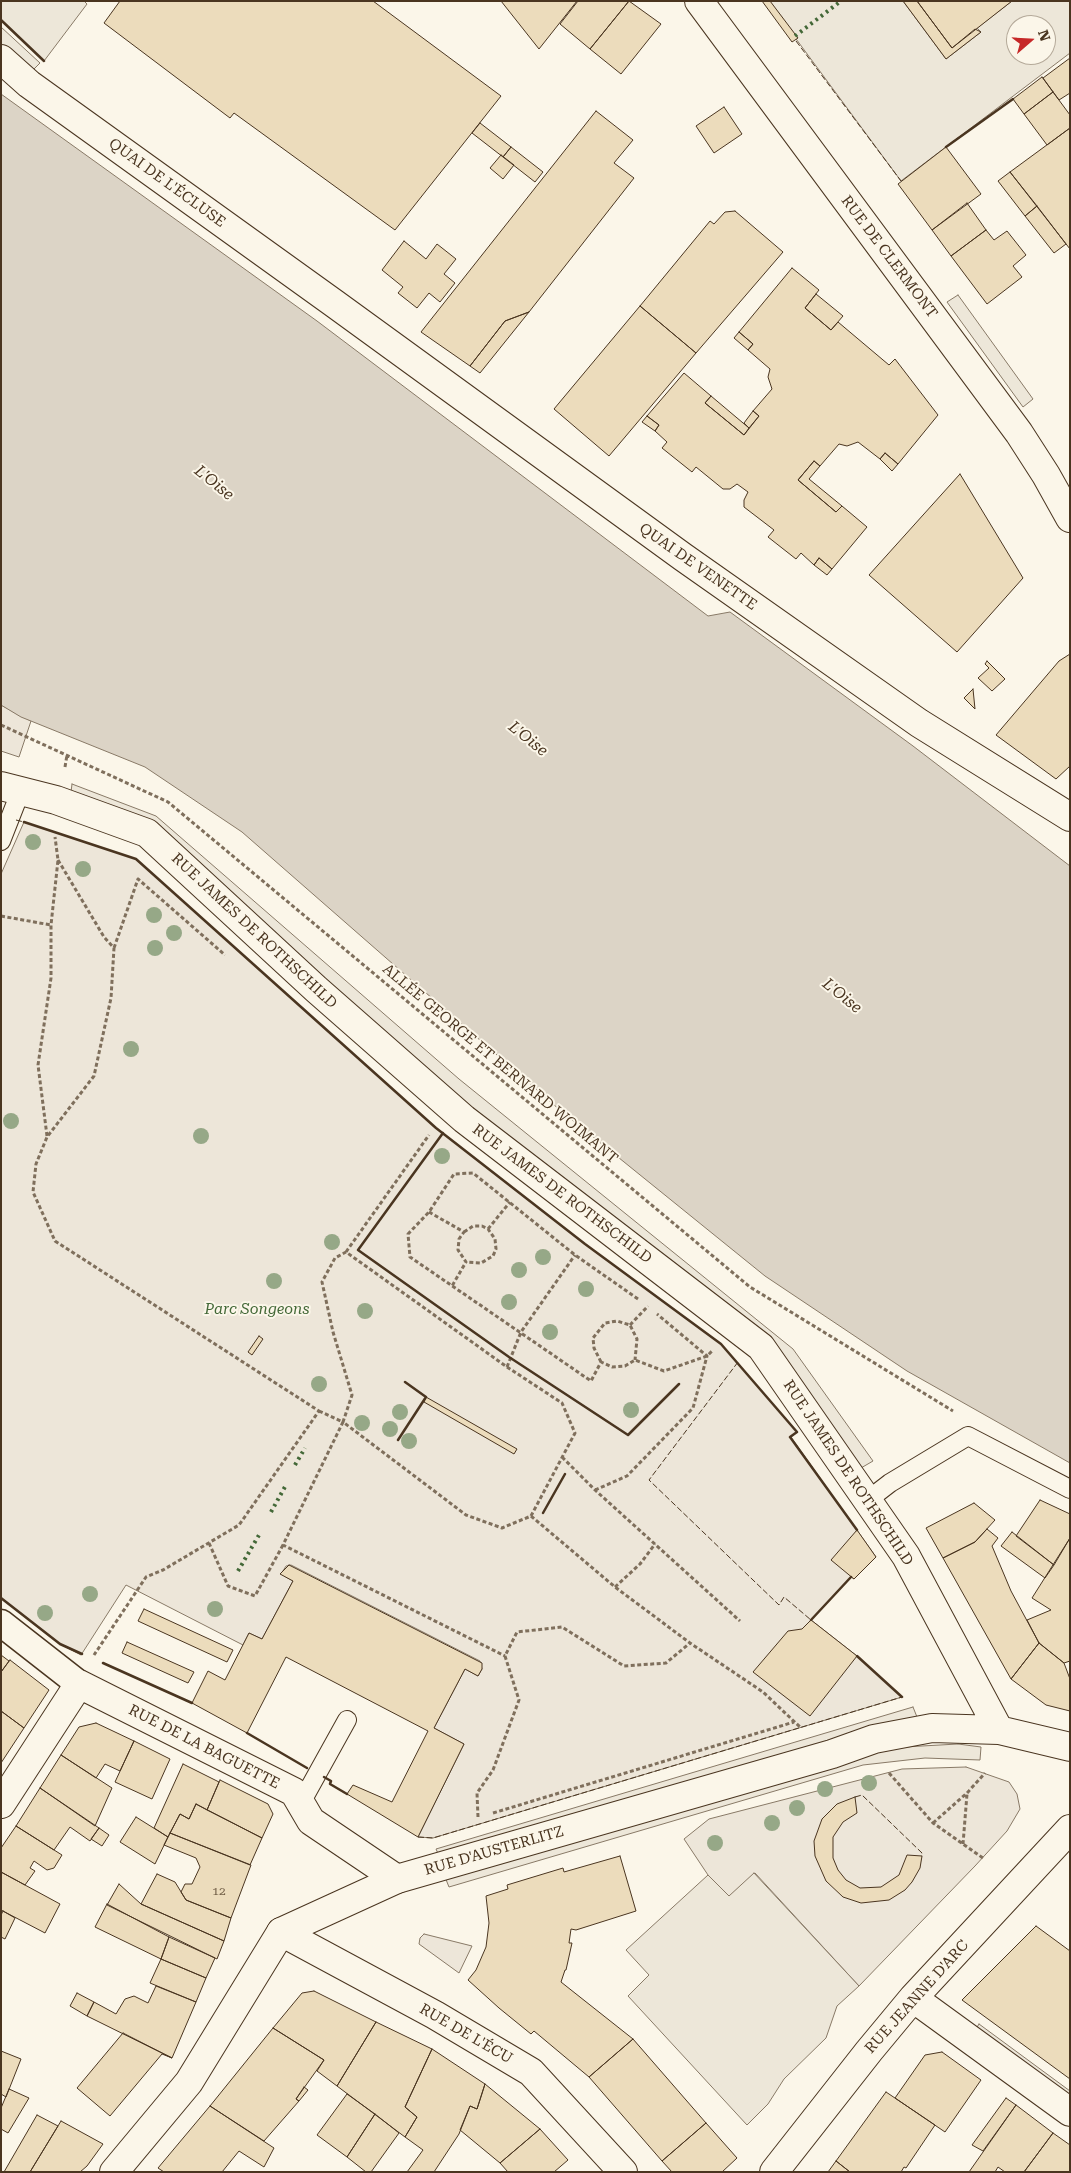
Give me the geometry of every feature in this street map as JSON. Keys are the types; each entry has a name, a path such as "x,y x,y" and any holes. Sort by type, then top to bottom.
{"street":[{"name":"RUE DE CLERMONT","path":"699,1 1019,433 1067,508"},
{"name":"QUAI DE L'ÉCLUSE","path":"1,59 29,84 336,304"},
{"name":"QUAI DE VENETTE","path":"336,304 525,443 919,723 1070,817"},
{"name":"RUE JAMES DE ROTHSCHILD","path":"11,788 56,800 148,833 316,989 464,1120 736,1326 761,1347 906,1556 999,1730"},
{"name":"RUE DE LA BAGUETTE","path":"1,1623 79,1684 294,1792 311,1821 397,1879"},
{"path":"1,1804 79,1684"},
{"name":"RUE D'AUSTERLITZ","path":"281,1932 397,1879 832,1754 874,1739 932,1728 999,1730 1070,1747"},
{"name":"RUE JEANNE D'ARC","path":"774,2172 868,2051 914,1998 1070,1829"},
{"path":"114,2172 189,2082 281,1932"},
{"name":"RUE DE L'ÉCU","path":"281,1932 435,2015 531,2072 623,2172"},
{"path":"914,1998 1070,2112"}],"lane":[{"path":"1,841 11,788"},
{"path":"868,1500 890,1483 968,1436 1070,1488"},
{"path":"301,1803 347,1720"}],"path":[{"name":"ALLÉE GEORGE ET BERNARD WOIMANT","path":"1,725 168,802 750,1287 968,1420 968,1436"},
{"path":"47,1137 38,1065 50,978 51,925 58,860 54,831 56,800"},
{"path":"58,860 104,937 114,948"},
{"path":"232,961 138,879 114,948 111,998 94,1076 47,1137 36,1164 33,1192 55,1241 319,1411 343,1422 466,1515 502,1528 531,1516 575,1433 562,1403 507,1367 346,1252"},
{"path":"1,916 51,925"},
{"path":"209,1543 228,1586 255,1596 283,1545 343,1422 352,1395 333,1332 322,1282 335,1258 346,1252 429,1135 422,1128"},
{"path":"601,1362 591,1381 410,1257 408,1234 430,1212 454,1174 473,1173 575,1255 648,1306 707,1356"},
{"path":"488,1229 510,1202"},
{"path":"430,1212 464,1232"},
{"path":"473,1226 488,1229 495,1240 496,1249 493,1256 482,1263 466,1262 458,1250 459,1240 464,1232 473,1226"},
{"path":"507,1367 521,1332 575,1255"},
{"path":"452,1286 466,1262"},
{"path":"630,1325 648,1306"},
{"path":"617,1321 630,1325 637,1339 635,1360 625,1366 612,1366 601,1362 594,1348 593,1338 605,1323 617,1321"},
{"path":"635,1360 664,1372 707,1356 721,1344 736,1326"},
{"path":"595,1490 627,1476 692,1408 707,1356"},
{"path":"79,1684 85,1667 146,1577 163,1570 239,1525 319,1411"},
{"path":"562,1457 595,1490 740,1621"},
{"path":"531,1516 615,1586 690,1643 763,1692 800,1728 819,1736 832,1754"},
{"path":"615,1586 640,1564 655,1544"},
{"path":"283,1545 505,1656"},
{"path":"690,1643 666,1663 624,1666 562,1627 517,1632 505,1656 519,1700 493,1770 477,1793 476,1818 794,1722"},
{"path":"889,1773 933,1823 982,1858"},
{"path":"933,1823 967,1794 985,1774"},
{"path":"963,1844 967,1794"}],"green space":[{"path":"1,705 31,721 19,757 1,751"},
{"name":"Parc Songeons","path":"24,822 136,859 436,1128 585,1244 721,1344 797,1432 791,1437 876,1557 854,1579 851,1577 811,1620 857,1656 902,1697 433,1838 418,1837 464,1744 434,1728 465,1669 478,1676 482,1669 480,1661 291,1565 286,1566 281,1574 293,1581 262,1639 249,1633 243,1645 126,1585 81,1655 60,1644 1,1598 1,874"},
{"path":"966,1767 1009,1782 1017,1794 1020,1809 1007,1831 859,1986 755,1873 729,1897 708,1875 684,1839 709,1819 902,1769"},
{"path":"424,1934 472,1946 459,1973 419,1944 420,1938"}],"shaded area":[{"path":"1,1 84,1 87,4 44,61 1,20"},
{"path":"768,1 903,1 946,59 981,32 977,28 1012,1 1070,1 1070,53 1056,64 1056,15 1006,15 1006,65 1054,65 901,181"},
{"path":"1,27 40,63 31,72 1,44"},
{"path":"958,295 1033,399 1023,407 947,302"},
{"path":"72,784 156,816 459,1079 793,1349 873,1461 861,1468 784,1357 447,1090 159,829 71,792"},
{"path":"913,1707 917,1717 440,1858 436,1849"},
{"path":"958,1744 981,1747 980,1760 925,1758 863,1765 449,1887 445,1877 860,1753 904,1747"},
{"path":"754,1873 859,1986 837,2006 826,2038 784,2079 768,2104 747,2125 628,1996 649,1975 626,1950 708,1875 729,1896"},
{"path":"979,2024 1070,2091 1070,2108 971,2037"}],"water":[{"name":"L'Oise","path":"1,94 317,321 708,616 730,612 913,746 1070,866 1070,1463 907,1371 765,1276 561,1111 242,832 145,767 21,717 1,705"}],"building":[{"path":"120,1 373,1 501,96 395,230 234,113 230,118 104,23"},
{"path":"501,1 577,1 539,49"},
{"path":"578,1 629,1 590,49 560,24"},
{"path":"629,1 661,24 621,74 590,49"},
{"path":"762,1 770,1 798,38 792,42"},
{"path":"903,1 917,1 952,48 975,29 981,32 946,59"},
{"path":"917,1 1012,1 952,48"},
{"path":"1070,58 1070,93 1059,100 1043,78"},
{"path":"1042,77 1053,92 1024,114 1013,99"},
{"path":"1053,92 1070,115 1070,128 1047,145 1024,114"},
{"path":"724,107 742,134 714,153 696,126"},
{"path":"596,111 633,140 614,163 634,178 529,312 505,321 470,366 421,332"},
{"path":"480,123 511,147 503,157 472,133"},
{"path":"1070,128 1070,249 1010,172"},
{"path":"511,147 543,172 535,182 503,157"},
{"path":"946,147 981,194 932,230 898,184"},
{"path":"501,155 514,165 503,179 490,168"},
{"path":"1010,172 1037,206 1025,216 998,181"},
{"path":"967,203 986,230 951,256 932,230"},
{"path":"1037,206 1066,244 1054,253 1025,216"},
{"path":"735,211 783,252 696,353 640,306 710,221 714,224 725,212"},
{"path":"986,230 994,240 1007,231 1026,255 1013,266 1022,277 987,304 951,256"},
{"path":"404,241 426,259 437,244 456,259 444,274 455,283 440,302 429,293 417,308 398,293 403,287 382,270"},
{"path":"792,268 819,290 805,308 831,330 838,322 889,365 895,359 938,415 898,464 885,453 880,459 858,442 847,446 839,444 820,466 814,461 798,480 836,512 842,506 867,527 832,569 819,558 814,565 801,553 796,559 768,537 774,530 744,507 744,500 748,492 737,484 730,489 723,489 696,467 692,472 662,448 667,442 655,431 659,425 647,416 684,373 711,396 705,403 744,435 759,416 753,411 772,389 768,377 770,369 748,350 753,344 739,332"},
{"path":"816,294 843,316 831,330 805,308"},
{"path":"640,306 696,353 609,456 554,409"},
{"path":"529,312 480,373 470,366 505,321"},
{"path":"739,332 753,344 748,350 734,338"},
{"path":"711,396 749,428 744,435 705,403"},
{"path":"753,411 759,416 749,428 744,423"},
{"path":"647,416 659,425 655,431 642,422"},
{"path":"885,453 898,464 892,471 880,459"},
{"path":"814,461 820,466 809,479 842,506 836,512 798,480"},
{"path":"960,474 1023,578 957,652 869,575"},
{"path":"819,558 832,569 827,575 814,565"},
{"path":"1070,654 1070,766 1056,779 996,735 1059,661"},
{"path":"987,661 1005,679 992,691 978,678 989,668 985,664"},
{"path":"973,689 975,709 964,698"},
{"path":"259,1336 263,1339 252,1355 248,1352"},
{"path":"426,1397 517,1449 514,1454 424,1402"},
{"path":"1040,1500 1070,1514 1070,1538 1054,1565 1016,1536"},
{"path":"974,1503 995,1520 975,1542 943,1558 926,1528"},
{"path":"987,1529 998,1538 992,1546 1011,1591 1039,1643 1011,1679 943,1558 975,1542"},
{"path":"857,1530 876,1557 854,1579 831,1560"},
{"path":"1012,1532 1054,1565 1045,1578 1001,1546"},
{"path":"1070,1538 1070,1661 1064,1663 1039,1643 1027,1620 1051,1610 1032,1598"},
{"path":"289,1565 482,1663 482,1669 478,1676 465,1669 434,1728 464,1744 418,1837 347,1794 353,1785 392,1802 428,1731 286,1657 247,1733 192,1703 208,1671 225,1680 249,1633 262,1639 293,1581 280,1574"},
{"path":"144,1609 233,1650 227,1662 138,1621"},
{"path":"811,1620 857,1656 810,1716 753,1672 788,1631 802,1629"},
{"path":"127,1642 194,1672 188,1683 122,1653"},
{"path":"1039,1643 1064,1663 1070,1679 1070,1711 1046,1705 1011,1679"},
{"path":"1,1655 9,1661 1,1672"},
{"path":"10,1660 49,1690 24,1728 1,1711 1,1672"},
{"path":"1,1711 24,1728 1,1763"},
{"path":"96,1723 134,1741 120,1771 105,1764 96,1778 61,1755 79,1727"},
{"path":"134,1741 170,1759 152,1799 115,1782"},
{"path":"61,1755 112,1788 95,1826 40,1788"},
{"path":"183,1764 219,1782 207,1810 196,1804 189,1819 180,1814 168,1837 154,1828"},
{"path":"220,1780 268,1804 273,1814 262,1838 207,1810"},
{"path":"40,1788 99,1828 90,1841 70,1827 54,1850 16,1826"},
{"path":"855,1797 857,1813 843,1822 833,1837 833,1858 838,1870 846,1880 860,1888 881,1887 899,1875 907,1855 922,1856 920,1868 912,1882 905,1890 889,1900 861,1903 843,1897 826,1881 815,1856 814,1841 822,1819 837,1804"},
{"path":"196,1804 262,1838 250,1865 170,1833 180,1814 189,1819"},
{"path":"136,1817 168,1837 155,1864 120,1842"},
{"path":"16,1826 62,1855 54,1868 47,1870 34,1861 30,1868 35,1871 25,1885 1,1872 1,1848"},
{"path":"99,1828 109,1835 102,1846 91,1839"},
{"path":"170,1833 251,1865 231,1918 186,1900 181,1892 185,1884 192,1884 200,1867 196,1858 164,1845"},
{"path":"620,1856 636,1911 576,1930 571,1929 569,1943 572,1943 566,1970 561,1982 633,2039 589,2077 534,2031 531,2034 468,1980 476,1970 486,1947 489,1923 486,1896 508,1889 507,1885 563,1868 564,1872"},
{"path":"1,1872 60,1904 45,1933 1,1910"},
{"path":"157,1874 175,1882 186,1900 231,1918 224,1941 141,1904"},
{"path":"119,1884 141,1904 224,1941 217,1959 107,1905"},
{"path":"107,1904 169,1937 161,1959 95,1927"},
{"path":"3,1911 15,1918 5,1939 1,1937 1,1915"},
{"path":"1036,1926 1070,1951 1070,2079 962,2000"},
{"path":"169,1937 215,1958 206,1978 161,1959"},
{"path":"161,1959 206,1978 196,2002 150,1983"},
{"path":"156,1986 196,2002 172,2058 87,2016 94,2002 116,2014 125,1999 134,1996 148,2003"},
{"path":"314,1991 376,2022 337,2086 317,2071 324,2060 273,2028 302,1993"},
{"path":"77,1993 94,2002 87,2016 70,2006"},
{"path":"376,2022 432,2049 405,2107 417,2117 405,2137 337,2086"},
{"path":"273,2028 324,2060 296,2099 299,2101 264,2141 210,2106"},
{"path":"123,2033 172,2058 162,2054 110,2116 77,2088"},
{"path":"633,2039 706,2123 662,2161 589,2077"},
{"path":"432,2049 485,2084 477,2109 470,2106 459,2134 434,2172 407,2172 423,2150 405,2137 417,2117 405,2107"},
{"path":"1,2051 21,2059 6,2097 1,2094"},
{"path":"942,2052 981,2080 945,2132 895,2098 925,2055"},
{"path":"485,2084 540,2129 500,2163 460,2130 470,2106 477,2109"},
{"path":"304,2087 308,2090 299,2101 296,2099"},
{"path":"9,2089 29,2098 8,2133 1,2129 1,2108"},
{"path":"886,2092 935,2125 906,2168 904,2167 901,2172 850,2172 836,2161"},
{"path":"347,2094 375,2114 347,2157 317,2135"},
{"path":"1006,2098 1016,2105 983,2151 972,2145"},
{"path":"1016,2105 1053,2133 1024,2172 1005,2172 998,2167 995,2172 969,2172"},
{"path":"210,2106 274,2148 264,2167 239,2151 222,2172 164,2172 158,2168"},
{"path":"375,2114 399,2133 371,2172 366,2172 347,2157"},
{"path":"37,2115 58,2126 30,2172 4,2172"},
{"path":"61,2121 103,2144 87,2166 80,2172 30,2172"},
{"path":"706,2123 737,2158 722,2172 672,2172 662,2161"},
{"path":"540,2129 568,2160 554,2172 508,2172 500,2163"},
{"path":"1053,2133 1070,2145 1070,2172 1024,2172"},
{"path":"836,2161 850,2172 828,2172"}],"hedge":[{"path":"795,36 841,1"},
{"path":"295,1465 305,1448"},
{"path":"271,1512 286,1485"},
{"path":"238,1571 259,1535"}],"fence":[{"path":"796,41 901,181"},
{"path":"16,820 24,822"},
{"path":"738,1362 649,1480 779,1605 784,1597 811,1620"},
{"path":"418,1837 433,1838 902,1697"},
{"path":"855,1797 862,1795 922,1853 922,1856"}],"wall":[{"path":"1,20 44,61"},
{"path":"946,147 1013,99"},
{"path":"24,822 136,859 436,1128 585,1244 721,1344 797,1432 790,1437 857,1530"},
{"path":"443,1133 358,1250 509,1357 628,1435 679,1384"},
{"path":"398,1440 426,1397 405,1382"},
{"path":"543,1513 565,1474"},
{"path":"811,1620 851,1577"},
{"path":"1,1598 60,1644 82,1654"},
{"path":"857,1656 902,1697"},
{"path":"103,1663 192,1703"},
{"path":"247,1733 307,1768"},
{"path":"324,1777 331,1781 330,1784 347,1794"}]}
